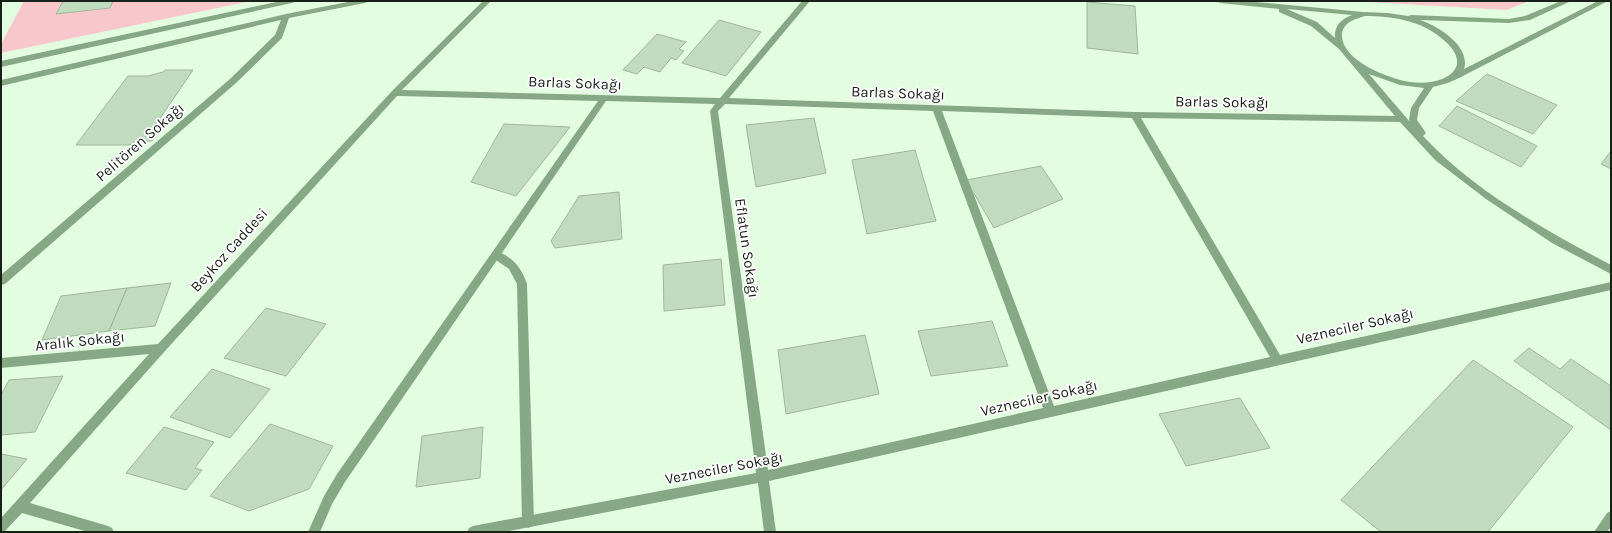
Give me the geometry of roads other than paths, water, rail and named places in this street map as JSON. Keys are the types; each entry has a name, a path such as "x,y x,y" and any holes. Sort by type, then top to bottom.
{"street":[{"path":"1,64 292,1"},
{"path":"1,83 286,16 365,1"},
{"name":"Beykoz Caddesi","path":"1,527 161,348 395,93 487,1"},
{"name":"Eflatun Sokağı","path":"770,532 714,111 806,1"},
{"path":"1220,1 1267,4 1365,14 1509,20 1527,18 1567,1"},
{"path":"1351,58 1363,68 1396,81 1413,85 1430,85 1444,82 1604,1"},
{"path":"1267,4 1296,15 1314,24 1342,48 1402,119 1438,158 1488,197 1555,240 1611,270"},
{"path":"1342,48 1338,39 1339,30 1344,23 1353,17 1365,14"},
{"name":"Pelitören Sokağı","path":"1,281 233,81 279,36 286,16"},
{"path":"1400,16 1420,22 1438,31 1452,43 1460,54 1462,66 1456,76"},
{"path":"1430,85 1415,108 1412,120 1438,158"},
{"name":"Barlas Sokağı","path":"395,93 723,101 1135,115 1402,119"},
{"path":"314,532 328,500 341,478 604,98"},
{"path":"936,108 1050,412"},
{"path":"1135,115 1277,360"},
{"path":"496,255 511,263 519,273 522,284 528,522"},
{"name":"Vezneciler Sokağı","path":"473,532 762,478 1277,360 1611,286"},
{"name":"Aralık Sokağı","path":"1,363 161,348"},
{"path":"19,506 108,532"},
{"path":"1600,532 1611,517"}]}
